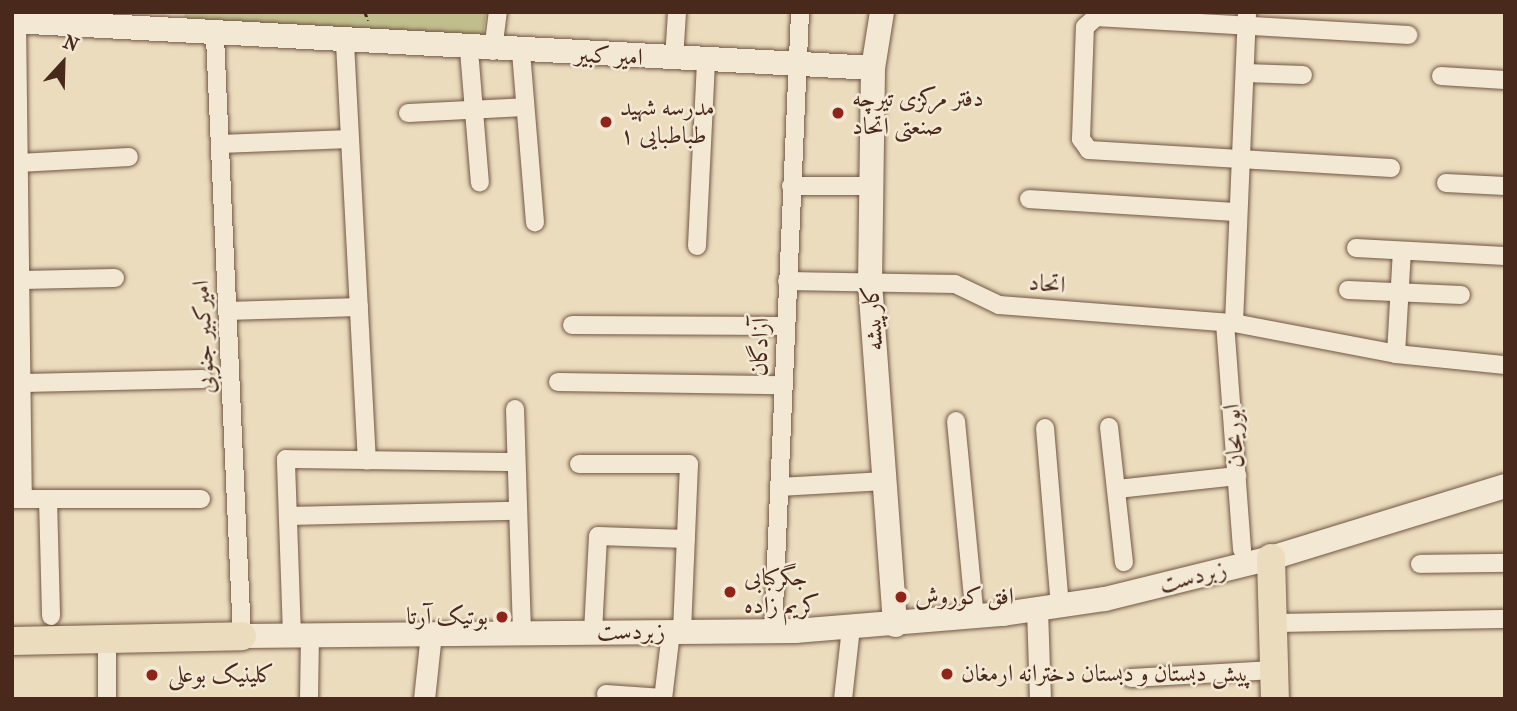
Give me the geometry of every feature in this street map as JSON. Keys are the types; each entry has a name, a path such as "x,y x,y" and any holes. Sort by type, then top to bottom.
{"main road":[{"name":"کارپیشه","path":"881,12 873,68 870,283 895,625"},
{"name":"امیر کبیر","path":"15,21 138,21 215,37 873,68"},
{"path":"1275,699 1271,558 1505,486"},
{"name":"زبردست","path":"12,641 851,628 975,617 1048,607 1243,556 1271,558"}],"street":[{"path":"480,183 474,110 481,50 498,12"},
{"path":"674,59 677,12"},
{"name":"آزادگان","path":"773,631 800,12"},
{"path":"1391,168 1083,146 1089,19 1247,19 1408,35"},
{"name":"ابوریحان","path":"1243,556 1229,323 1238,212 1247,19"},
{"path":"15,21 15,143 19,163 16,240 20,280 17,344 22,383 17,439 18,499 201,499"},
{"name":"امیرکبیر جنوبی","path":"215,37 242,636"},
{"path":"345,43 367,460"},
{"path":"521,52 535,222"},
{"path":"697,246 706,61"},
{"path":"1245,73 1303,75"},
{"path":"1441,76 1505,80"},
{"path":"408,113 526,107"},
{"path":"220,144 350,139"},
{"path":"19,163 129,157"},
{"path":"1446,183 1505,186"},
{"path":"791,186 871,187"},
{"path":"1029,199 1238,212"},
{"path":"1356,248 1505,256"},
{"path":"1396,354 1402,251"},
{"path":"20,280 115,278"},
{"name":"اتحاد","path":"788,281 955,284 999,305 1229,323 1396,354 1505,365"},
{"path":"1348,290 1461,295"},
{"path":"227,311 359,307"},
{"path":"572,325 786,326"},
{"path":"22,383 203,379"},
{"path":"558,382 783,385"},
{"path":"515,409 522,632"},
{"path":"956,421 975,617"},
{"path":"1109,427 1124,562"},
{"path":"1040,699 1048,607 1045,428"},
{"path":"309,699 288,516 286,459 515,462"},
{"path":"579,464 689,464 676,632 663,698 606,694"},
{"path":"1117,489 1237,476"},
{"path":"779,487 885,481"},
{"path":"48,499 51,616"},
{"path":"288,516 517,510"},
{"path":"593,632 598,536 685,539"},
{"path":"1420,564 1505,563"},
{"path":"1273,623 1505,619"},
{"path":"844,699 851,628"},
{"path":"424,699 431,633"},
{"path":"107,639 107,699"},
{"path":"1131,678 1274,670"}],"shaded area":[{"path":"185,12 486,12 483,37 184,20"}],"place":[{"name":"دفتر مرکزی تیرچه صنعتی اتحاد","path":"838,113"},
{"name":"مدرسه شهید طباطبایی ۱","path":"606,122"},
{"name":"جگرکبابی کریم زاده","path":"730,592"},
{"name":"افق کوروش","path":"901,597"},
{"name":"بوتیک آرتا","path":"502,617"},
{"name":"پیش دبستان و دبستان دخترانه ارمغان","path":"947,674"},
{"name":"کلینیک بوعلی","path":"152,675"}]}
